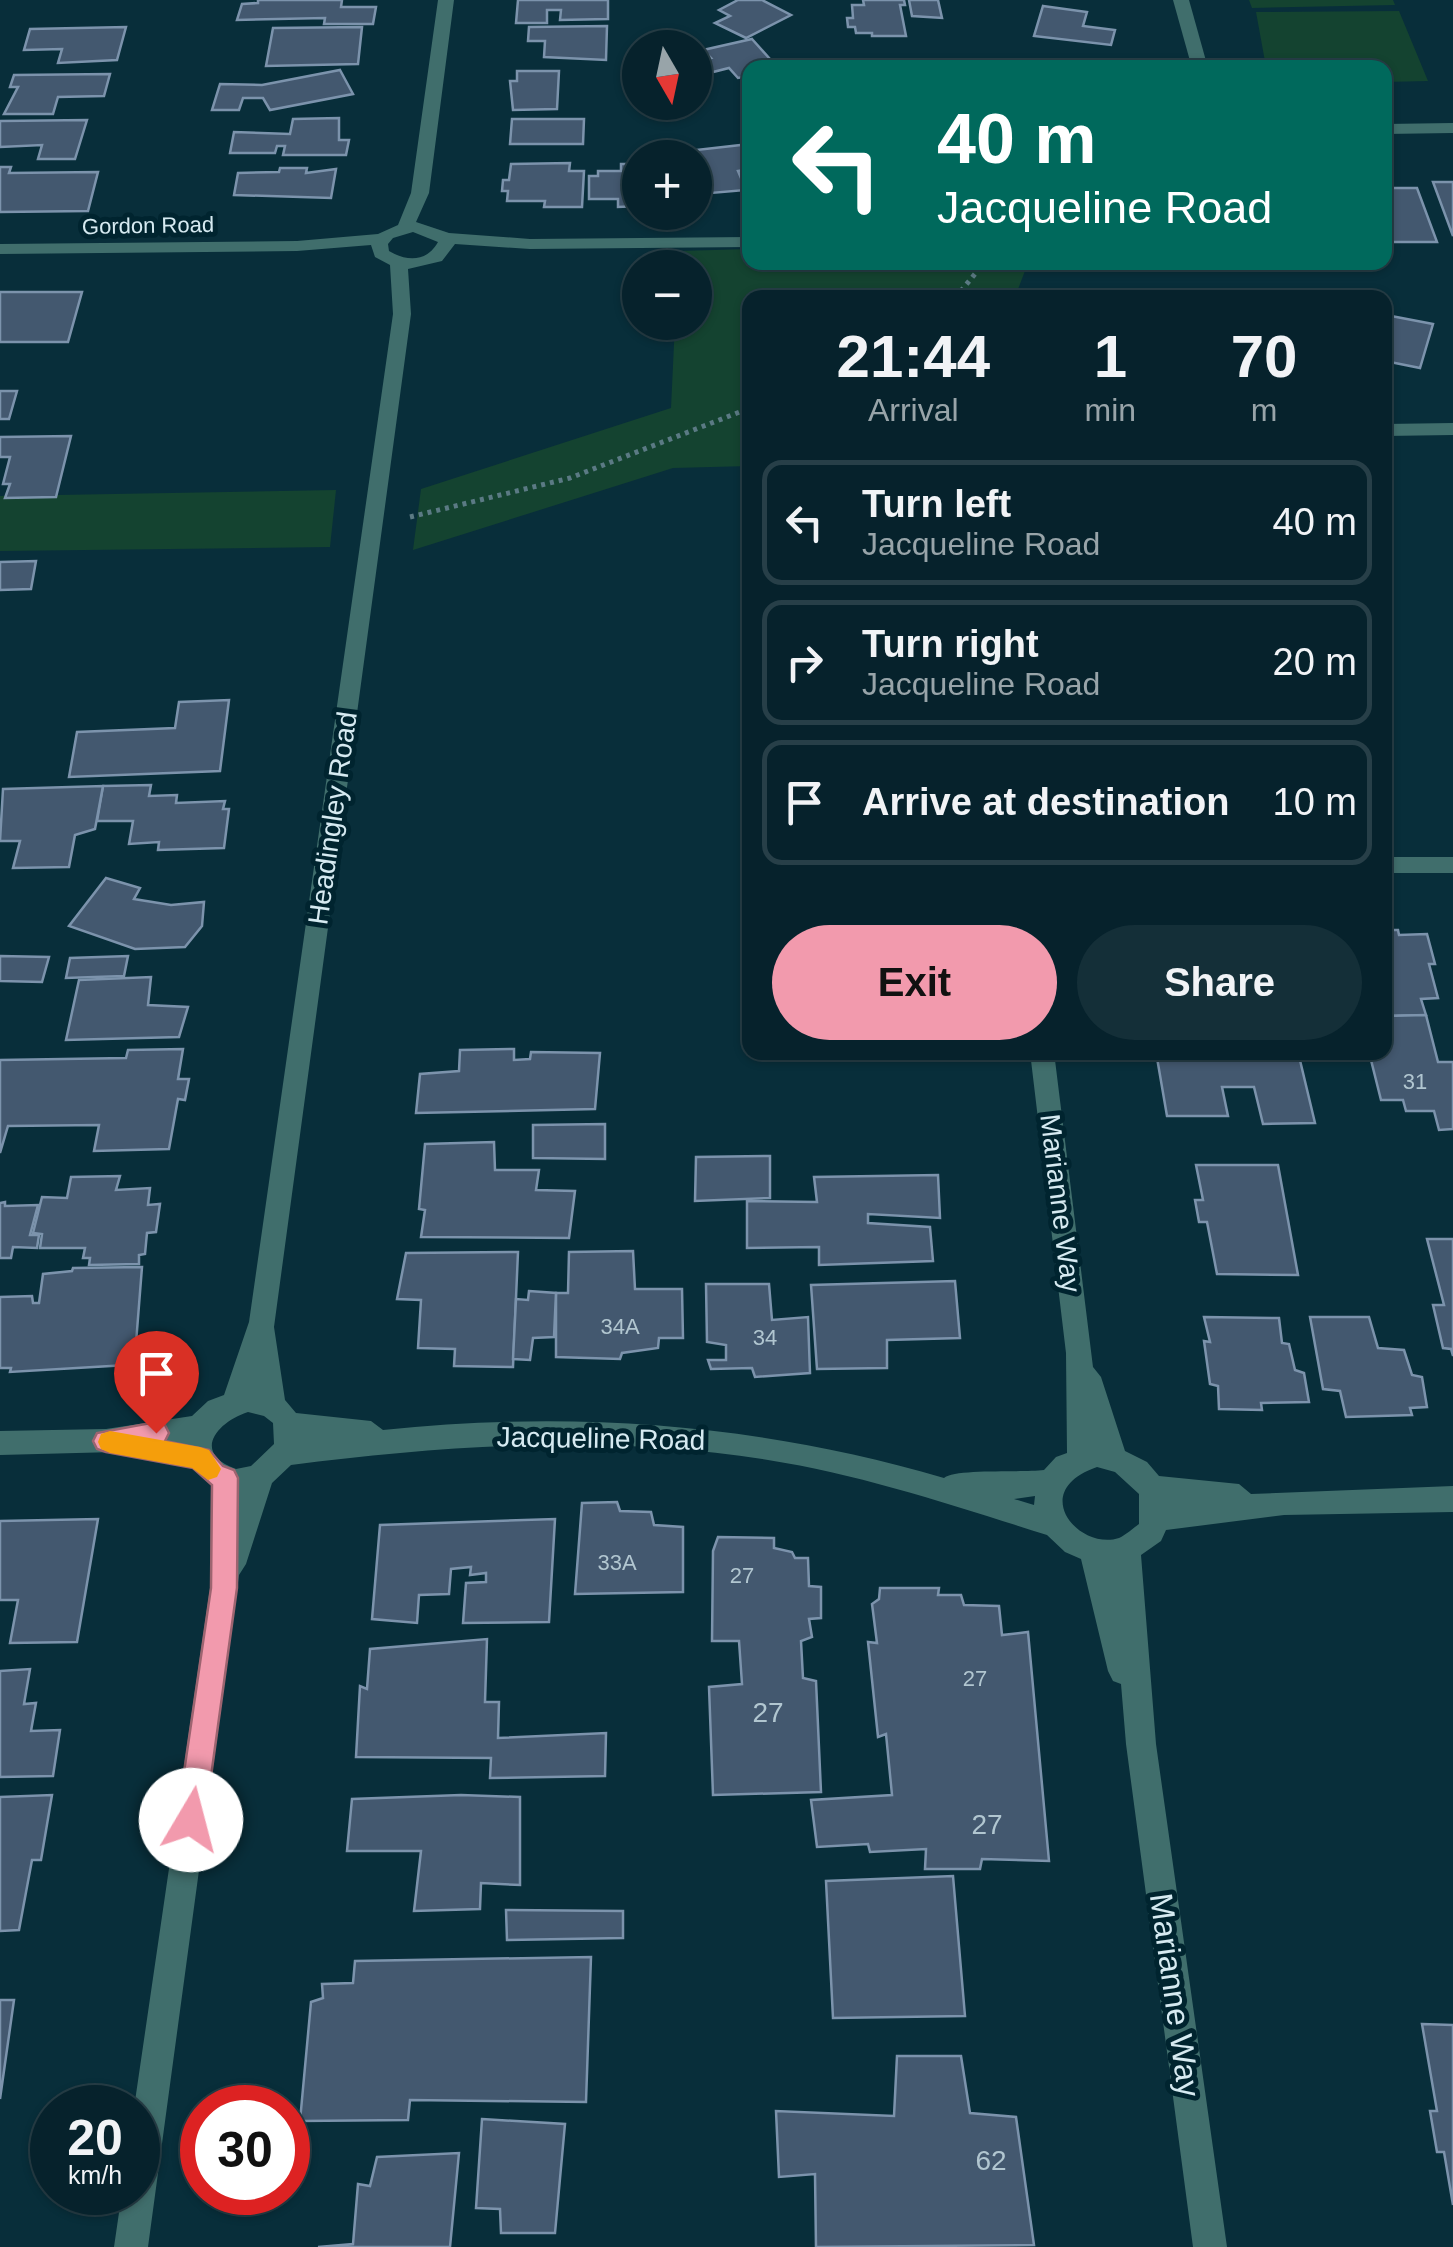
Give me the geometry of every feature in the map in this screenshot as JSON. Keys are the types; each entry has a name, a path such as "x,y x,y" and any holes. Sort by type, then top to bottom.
{"street":[{"path":"439,239 421,263 398,263 381,246 405,228 420,193 446,0"},
{"path":"1181,0 1198,60"},
{"path":"1392,129 1453,128"},
{"path":"420,193 439,239"},
{"path":"405,228 439,239 530,244 742,242"},
{"name":"Gordon Road","path":"0,249 381,246"},
{"name":"Headingley Road","path":"236,1402 262,1322 402,314 398,263"},
{"name":"Headingley Road","path":"402,314 421,263"},
{"path":"1392,430 1453,429"},
{"path":"1392,866 1453,864"},
{"name":"Marianne Way","path":"1043,1060 1079,1353 1081,1457"},
{"name":"Headingley Road","path":"262,1322 280,1415"},
{"name":"Marianne Way","path":"1079,1353 1113,1457"},
{"path":"224,1588 260,1475 284,1454 289,1433 280,1415 248,1400 236,1402 211,1416 202,1427 197,1448 200,1458 214,1474 225,1478 260,1475"},
{"name":"Jacqueline Road","path":"280,1415 406,1438"},
{"path":"0,1442 106,1441 202,1427"},
{"name":"Jacqueline Road","path":"284,1454 406,1438 662,1435 735,1442 912,1480 1054,1524"},
{"path":"106,1441 200,1458"},
{"path":"1081,1457 1113,1457 1129,1463 1153,1488 1157,1518 1140,1542 1126,1550 1093,1551 1064,1536 1054,1524 1048,1510 1050,1482 1068,1462 1081,1457"},
{"path":"131,2247 224,1588 225,1478"},
{"name":"Jacqueline Road","path":"912,1480 1012,1487 1050,1482"},
{"path":"1153,1488 1284,1502"},
{"path":"1157,1518 1284,1502 1453,1499"},
{"name":"Marianne Way","path":"1126,1550 1141,1744 1210,2247"},
{"name":"Marianne Way","path":"1093,1551 1141,1744"}],"path":[{"path":"962,290 979,270"},
{"path":"374,518 420,517 570,478 742,411"}],"green space":[{"path":"1249,0 1393,0 1395,5 1252,8"},
{"path":"1399,11 1428,81 1392,82 1392,60 1265,60 1256,12"},
{"path":"742,249 742,270 1025,270 1018,290 742,290 742,466 673,468 413,550 421,489 671,408 674,340 712,340 712,250"},
{"path":"336,490 330,547 0,551 0,496"}],"building":[{"path":"258,0 342,0 341,7 376,7 373,24 324,24 325,18 237,20 242,4"},
{"path":"518,0 608,0 608,19 560,20 561,10 547,10 547,23 516,23"},
{"path":"738,0 762,0 791,15 746,38 715,23 730,16 719,10"},
{"path":"863,0 904,0 905,5 900,5 906,36 872,36 848,27 847,18 853,18 852,5 864,5"},
{"path":"909,0 938,0 942,18 912,16"},
{"path":"1043,6 1087,12 1083,26 1115,30 1111,45 1034,36"},
{"path":"607,26 606,60 544,57 545,41 528,41 529,27"},
{"path":"126,27 117,60 58,63 62,49 24,50 30,29"},
{"path":"362,27 358,64 266,66 273,28"},
{"path":"752,39 771,60 742,60 742,77 729,68 713,72 712,48"},
{"path":"340,70 353,94 270,110 263,98 243,98 239,110 212,110 220,84 262,85"},
{"path":"517,71 559,71 557,109 513,110 510,81 517,81"},
{"path":"110,74 104,96 58,97 53,114 4,114 18,87 10,87 14,75"},
{"path":"339,118 339,140 349,140 346,155 283,155 285,146 277,146 275,153 230,153 234,132 290,134 293,119"},
{"path":"512,119 584,119 583,144 510,144"},
{"path":"87,120 75,159 38,159 42,145 0,147 0,121"},
{"path":"742,145 742,170 738,171 742,190 712,193 712,148"},
{"path":"570,163 569,171 584,171 582,207 544,207 545,201 507,201 508,191 502,191 503,180 509,180 511,164"},
{"path":"622,164 622,207 618,207 618,199 589,199 589,176 598,176 598,171 621,171"},
{"path":"0,167 11,167 9,173 98,172 88,211 0,212"},
{"path":"280,168 307,168 306,173 336,169 331,198 234,195 238,173 279,172"},
{"path":"1433,182 1453,182 1453,236"},
{"path":"1392,188 1417,188 1437,242 1392,242"},
{"path":"0,292 82,292 68,342 0,342"},
{"path":"1392,316 1433,324 1420,368 1392,362"},
{"path":"0,391 17,391 9,419 0,419"},
{"path":"71,436 56,497 5,498 10,484 3,484 10,457 0,457 0,437"},
{"path":"36,561 31,589 0,590 0,562"},
{"path":"229,700 220,771 69,777 77,732 175,728 179,702"},
{"path":"151,785 149,796 177,795 176,803 225,801 223,809 229,809 224,848 158,850 159,842 129,844 133,821 97,821 103,786"},
{"path":"103,786 95,829 75,835 69,867 13,868 20,841 0,841 3,789"},
{"path":"106,878 140,888 134,899 171,905 204,902 202,926 185,947 135,949 69,926"},
{"path":"1392,930 1398,930 1399,935 1427,934 1435,964 1429,964 1438,998 1421,999 1426,1015 1392,1016"},
{"path":"0,956 49,957 42,982 0,981"},
{"path":"128,956 124,976 66,978 70,958"},
{"path":"151,977 148,1005 188,1007 179,1037 66,1040 79,980"},
{"path":"1426,1015 1438,1062 1453,1062 1453,1129 1439,1130 1434,1111 1406,1111 1403,1100 1381,1100 1371,1060 1392,1060 1392,1016"},
{"path":"183,1049 178,1079 189,1079 185,1100 178,1099 169,1149 94,1151 99,1125 8,1126 0,1153 0,1060 126,1058 128,1050"},
{"path":"514,1049 514,1060 530,1059 531,1052 600,1053 595,1109 416,1113 420,1074 459,1071 460,1050"},
{"path":"1157,1060 1300,1060 1315,1123 1263,1124 1254,1087 1222,1087 1228,1116 1167,1116"},
{"path":"605,1124 605,1159 533,1158 533,1125"},
{"path":"494,1142 495,1170 539,1170 536,1190 575,1191 569,1238 421,1237 425,1210 419,1209 425,1144"},
{"path":"770,1156 770,1198 695,1201 696,1157"},
{"path":"1196,1165 1278,1165 1298,1275 1217,1274 1207,1222 1199,1222 1195,1200 1203,1200"},
{"path":"938,1175 940,1218 868,1214 868,1223 930,1227 933,1261 819,1265 819,1247 747,1248 747,1201 817,1202 814,1177"},
{"path":"120,1176 116,1190 150,1188 148,1205 160,1204 156,1232 147,1233 145,1254 139,1255 139,1264 89,1265 90,1258 83,1258 85,1248 40,1248 42,1234 33,1233 42,1197 67,1198 71,1177"},
{"path":"5,1202 5,1206 38,1205 30,1235 39,1235 37,1248 13,1247 11,1258 0,1258 0,1203"},
{"path":"1427,1239 1453,1239 1453,1356 1451,1349 1443,1348 1433,1305 1444,1305"},
{"path":"633,1251 635,1289 682,1289 683,1338 659,1338 658,1348 622,1353 620,1359 556,1357 556,1293 568,1293 569,1252"},
{"path":"518,1252 513,1367 454,1366 455,1349 418,1348 421,1300 397,1299 406,1253"},
{"path":"142,1267 135,1356 128,1356 127,1365 10,1372 11,1368 0,1368 0,1297 32,1296 33,1303 39,1303 43,1274 73,1268"},
{"path":"955,1281 960,1338 887,1340 887,1368 817,1369 811,1285"},
{"path":"706,1284 769,1284 772,1320 808,1317 810,1373 755,1377 752,1368 711,1369 708,1360 726,1360 726,1345 707,1342"},
{"path":"529,1291 556,1293 554,1337 533,1338 530,1360 513,1359 516,1299 528,1300"},
{"path":"1204,1317 1279,1318 1282,1343 1289,1344 1295,1370 1304,1373 1309,1402 1261,1403 1262,1410 1219,1409 1218,1386 1210,1384 1204,1341 1210,1342"},
{"path":"1310,1317 1369,1317 1378,1348 1404,1350 1412,1375 1422,1377 1427,1407 1410,1408 1412,1415 1346,1417 1340,1391 1323,1389"},
{"path":"617,1502 620,1511 651,1512 654,1525 683,1527 683,1592 575,1594 582,1503"},
{"path":"98,1519 77,1642 10,1643 18,1600 0,1600 0,1521"},
{"path":"555,1519 549,1622 463,1623 466,1583 486,1582 486,1573 470,1575 471,1567 451,1569 449,1594 419,1595 417,1623 372,1619 380,1525"},
{"path":"718,1537 774,1538 774,1548 792,1552 795,1558 808,1558 809,1586 821,1587 821,1618 809,1619 812,1637 801,1641 803,1678 816,1681 821,1792 713,1795 709,1687 742,1684 739,1641 712,1641 713,1551"},
{"path":"880,1588 939,1588 938,1595 961,1595 964,1605 999,1606 1002,1635 1028,1632 1049,1861 982,1859 980,1869 925,1869 926,1849 870,1852 868,1844 817,1847 811,1800 892,1795 886,1734 878,1737 868,1642 877,1643 872,1604 879,1599"},
{"path":"487,1639 485,1702 499,1702 498,1738 606,1733 605,1776 490,1778 491,1758 356,1757 360,1686 367,1689 370,1649"},
{"path":"30,1669 24,1704 36,1703 31,1731 60,1730 53,1776 0,1777 0,1671"},
{"path":"52,1795 41,1860 32,1860 19,1930 0,1931 0,1797"},
{"path":"520,1797 520,1885 481,1883 480,1909 414,1911 421,1851 347,1851 352,1799"},
{"path":"953,1876 965,2016 833,2018 826,1881"},
{"path":"506,1910 623,1911 623,1938 507,1940"},
{"path":"591,1957 586,2102 410,2100 408,2120 310,2121 310,2085 303,2085 311,2002 323,1998 322,1984 353,1983 355,1961"},
{"path":"0,2000 14,2000 0,2099"},
{"path":"1422,2024 1453,2025 1453,2205 1444,2152 1437,2152 1430,2111 1437,2111"},
{"path":"897,2056 961,2056 970,2113 1016,2117 1034,2245 816,2247 815,2174 779,2177 776,2111 894,2116"},
{"path":"482,2119 565,2124 555,2233 501,2233 500,2209 476,2208"},
{"path":"459,2153 450,2247 318,2247 353,2244 358,2184 370,2186 377,2157"}],"slow traffic":[{"path":"110,1442 200,1458 208,1469"}],"route":[{"path":"156,1433 106,1441 200,1458 214,1474 225,1478 224,1588 191,1820"}]}
